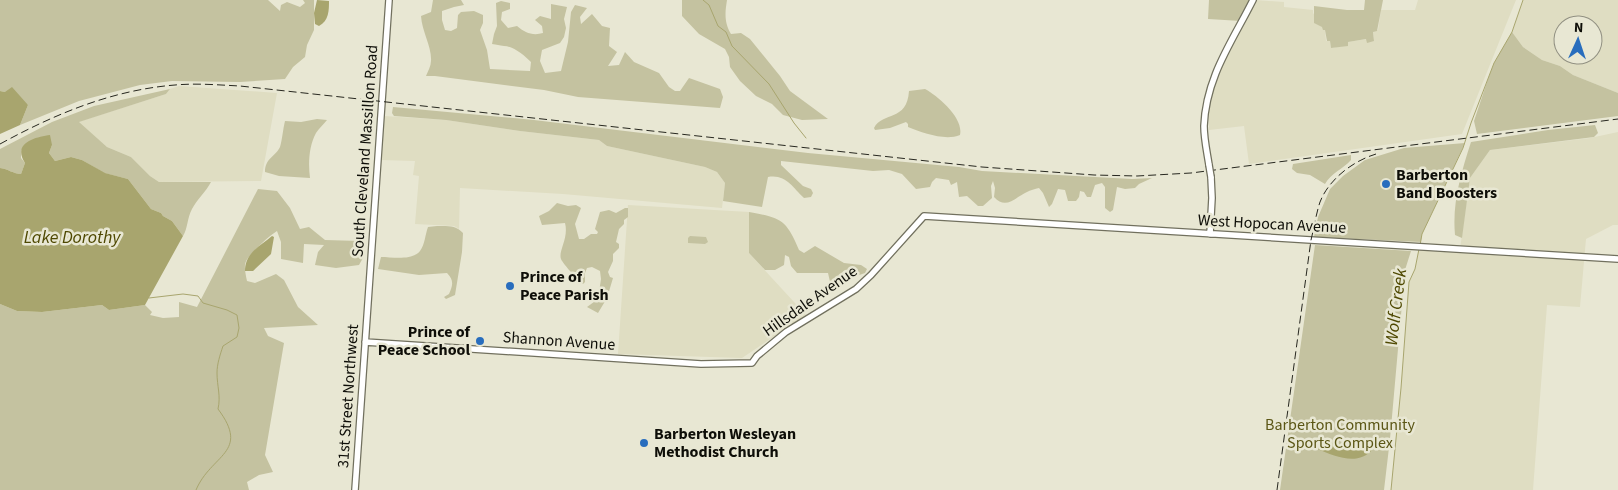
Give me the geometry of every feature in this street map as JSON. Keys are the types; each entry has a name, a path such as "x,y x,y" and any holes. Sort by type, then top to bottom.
{"street":[{"name":"South Cleveland Massillon Road","path":"368,305 389,0"},
{"path":"1210,234 1211,177 1204,127 1208,95 1221,58 1253,0"},
{"name":"West Hopocan Avenue","path":"924,216 1618,259"},
{"name":"Hillsdale Avenue","path":"752,364 757,356 786,332 856,289 924,216"},
{"name":"31st Street Northwest","path":"355,490 368,305"},
{"name":"Shannon Avenue","path":"365,342 701,364 752,364"}],"shaded area":[{"path":"1255,0 1284,2 1284,7 1313,10 1313,13 1325,30 1326,41 1330,41 1331,48 1348,45 1348,42 1367,39 1374,41 1373,31 1378,30 1381,10 1415,10 1418,0 1516,0 1462,134 1249,164 1244,126 1209,130 1209,101 1219,71"},
{"path":"1523,0 1618,0 1618,93 1573,75 1557,65 1603,65 1603,15 1553,15 1553,64 1542,60 1523,47 1512,32"},
{"path":"179,86 277,93 261,181 159,182 150,176 131,157 107,147 78,122 166,94 170,89"},
{"path":"384,116 446,120 599,140 607,146 705,167 717,172 725,183 722,208 563,194 460,188 459,229 454,226 415,224 419,176 413,175 415,161 381,160"},
{"path":"1618,132 1618,225 1613,225 1586,239 1580,307 1547,305 1533,490 1391,490 1409,282 1415,269 1419,247 1460,249 1470,178 1490,150 1590,138"},
{"path":"628,205 749,212 749,253 806,315 742,358 618,354"}],"green space":[{"path":"0,0 268,0 280,11 281,5 287,2 300,7 305,3 303,0 314,0 314,30 307,45 305,57 293,67 285,79 240,82 172,81 140,85 79,101 20,125 28,105 0,91"},
{"path":"433,0 461,0 464,5 442,11 445,30 451,31 457,28 458,15 461,12 474,11 483,15 483,23 480,30 487,50 490,69 530,71 531,62 522,54 507,46 492,44 497,26 496,3 501,1 510,3 510,9 502,12 501,20 508,28 517,26 532,34 543,33 542,26 535,20 540,16 551,19 551,4 567,7 564,19 566,28 564,37 560,43 542,50 540,61 545,73 561,71 568,42 571,12 575,5 587,8 580,17 581,24 592,14 602,26 610,28 609,46 617,52 608,66 619,65 625,52 634,62 659,73 669,87 675,91 680,91 689,78 720,89 723,97 720,108 578,97 544,90 426,76 431,56 421,16 431,12"},
{"path":"682,0 727,0 726,17 731,34 741,33 750,39 790,91 828,119 802,120 783,115 772,104 756,96 740,81 730,67 729,57 725,49 699,34 682,16"},
{"path":"1209,0 1250,0 1241,21 1208,19"},
{"path":"1365,0 1383,0 1377,31 1373,32 1374,41 1367,43 1366,39 1348,42 1348,46 1331,48 1330,41 1327,41 1325,30 1314,23 1314,6 1364,10"},
{"path":"1512,32 1523,47 1542,60 1560,66 1573,75 1618,93 1618,116 1477,134 1474,121 1494,63"},
{"path":"170,89 166,94 79,122 107,147 131,157 150,176 159,182 211,182 192,209 183,236 172,221 151,209 128,179 104,173 82,160 71,157 55,161 49,153 52,145 21,150 21,158 25,163 21,174 0,168 0,149 52,122 94,106"},
{"path":"925,89 949,108 958,122 960,135 954,137 934,136 908,127 906,122 890,128 875,130 874,128 883,119 894,115 904,107 909,91"},
{"path":"393,107 534,120 808,153 959,167 982,171 1132,179 1152,178 1135,188 1125,189 1117,187 1113,210 1110,212 1105,208 1105,187 1102,183 1095,185 1091,197 1087,197 1084,192 1080,191 1076,201 1068,201 1065,190 1058,189 1049,207 1039,188 1028,191 1010,202 1002,203 994,197 995,188 993,181 991,186 992,198 983,206 978,206 967,196 959,197 957,182 951,185 949,180 936,178 930,187 916,189 902,174 889,170 873,171 781,161 781,165 803,186 811,189 813,193 811,197 804,198 784,179 768,177 762,207 723,201 725,183 717,172 705,167 607,146 599,140 446,120 394,116 392,113"},
{"path":"317,119 327,120 316,133 310,149 310,178 279,176 265,172 267,163 280,147 285,121 301,122"},
{"path":"1595,125 1598,133 1594,137 1490,150 1470,178 1462,238 1455,235 1456,200 1471,142"},
{"path":"1465,143 1422,234 1421,242 1314,237 1318,217 1330,189 1343,176 1365,160 1404,148"},
{"path":"1351,155 1351,160 1330,177 1325,184 1310,175 1297,173 1292,169 1293,164"},
{"path":"258,189 277,191 290,208 300,229 309,227 325,240 360,241 364,256 359,265 336,268 315,265 318,252 324,245 304,244 303,263 281,259 281,242 277,231 256,249 245,263 247,281 255,283 276,274 284,280 298,307 318,325 264,328 268,336 284,343 265,455 273,472 259,475 247,482 249,490 0,490 0,304 17,311 42,312 102,305 109,310 145,305 152,312 150,315 163,318 179,317 179,302 197,307"},
{"path":"557,203 568,206 576,205 581,208 575,224 579,239 584,239 591,234 597,234 598,232 595,229 600,212 609,210 616,213 628,208 628,217 619,229 616,242 619,244 619,248 613,254 613,261 608,272 610,277 613,278 607,298 598,313 587,307 598,299 601,279 600,271 592,267 587,268 585,282 580,284 560,256 566,234 565,223 542,225 539,216 549,211"},
{"path":"749,212 775,218 781,222 790,232 799,250 804,253 815,246 844,263 861,265 867,269 865,273 848,279 840,288 831,286 828,273 797,273 791,266 789,257 785,255 784,265 775,270 765,270 749,253"},
{"path":"428,227 454,227 463,233 455,295 446,299 444,297 449,294 452,283 447,273 419,275 378,269 381,257 402,258 416,254 423,245"},
{"path":"690,236 706,237 708,242 705,244 688,243"},
{"name":"Barberton Community Sports Complex","path":"1315,245 1411,251 1405,270 1384,490 1280,490"}],"water":[{"path":"317,0 329,1 327,18 319,26 315,24 314,13"},
{"path":"12,87 28,105 20,125 0,134 0,91 5,92"},
{"name":"Lake Dorothy","path":"50,135 52,145 49,153 55,161 71,157 82,160 105,173 128,179 151,209 172,221 183,236 145,305 109,310 102,305 42,312 17,311 0,304 0,168 21,174 25,163 21,150 23,146 32,139"},
{"path":"272,236 274,237 271,254 253,271 245,271 250,255"},
{"path":"1313,438 1341,446 1344,442 1372,446 1373,449 1360,458 1339,457 1317,449"}],"waterway":[{"path":"703,0 709,5 718,26 726,32 732,46 769,84 806,138"},
{"name":"Wolf Creek","path":"1420,245 1422,234 1463,148 1494,63 1512,32 1523,0"},
{"name":"Wolf Creek","path":"1391,490 1409,282 1415,269 1419,249"},
{"path":"149,298 183,294 198,296 203,303 237,315 239,328 237,337 223,346 217,370 218,409 231,435 229,444 196,490"}],"railway":[{"path":"0,144 63,113 106,98 152,88 191,84 240,86 982,167 1094,175 1137,176 1191,173 1618,119"},
{"path":"1277,490 1311,240 1320,202 1329,186 1343,172 1359,161 1376,154"}],"place":[{"name":"Barberton Band Boosters","path":"1386,184"},
{"name":"Prince of Peace Parish","path":"510,286"},
{"name":"Prince of Peace School","path":"480,341"},
{"name":"Barberton Wesleyan Methodist Church","path":"644,443"}]}
